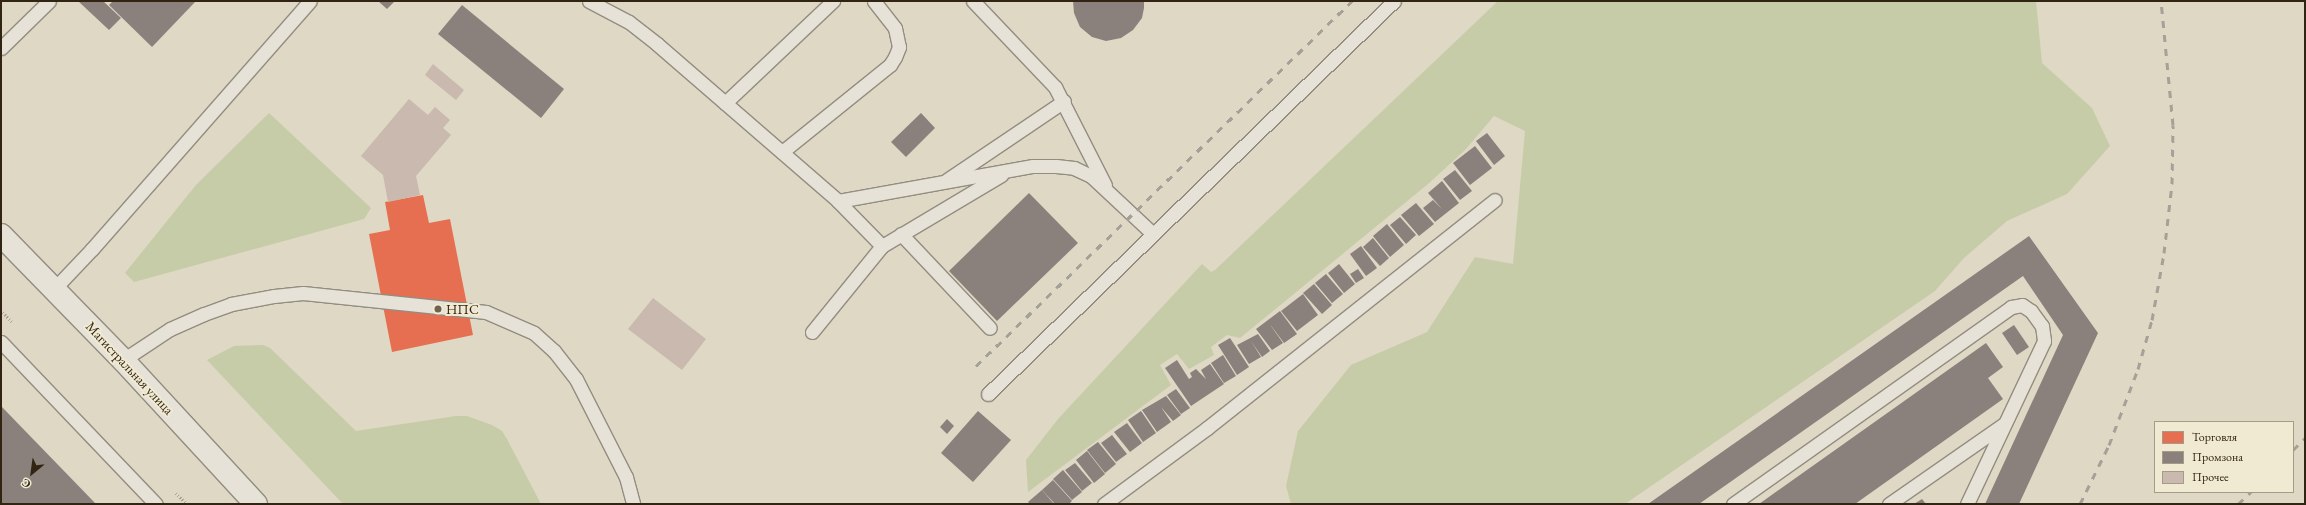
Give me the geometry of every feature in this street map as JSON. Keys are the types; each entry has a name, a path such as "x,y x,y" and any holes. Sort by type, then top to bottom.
{"main road":[{"name":"Магистральная улица","path":"1,235 123,360 256,504"}],"lane":[{"path":"1,48 49,1"},
{"path":"54,289 92,250 310,1"},
{"path":"589,1 629,22 838,201 882,246"},
{"path":"725,103 833,1"},
{"path":"782,152 890,65 895,57 899,47 895,28 874,1"},
{"path":"972,1 1055,87 1064,101 1107,189"},
{"path":"988,394 1394,1"},
{"path":"943,182 1064,101"},
{"path":"838,201 1033,166 1074,168 1107,189 1153,234"},
{"path":"812,332 882,246 1009,171"},
{"path":"1104,504 1207,428 1495,200"},
{"path":"901,234 990,328"},
{"path":"123,360 170,329 204,314 231,304 274,296 303,293 486,312 534,333 554,351 576,379 626,477 633,504"},
{"path":"1733,504 2011,307 2022,305 2031,311 2042,326 2044,341 1967,504"},
{"path":"1,342 156,504"},
{"path":"1889,504 2006,423"}],"green space":[{"path":"1498,1 2036,1 2042,63 2092,108 2110,146 2067,194 2007,221 1964,258 1935,291 1625,504 1291,504 1286,486 1298,431 1351,365 1427,332 1475,257 1513,264 1525,131 1494,116 1465,150 1428,184 1240,338 1227,335 1211,347 1214,355 1189,369 1177,354 1160,365 1171,385 1028,492 1026,460 1058,419 1202,264 1211,272 1215,270"},
{"path":"269,113 371,208 364,219 134,282 125,273 196,185"},
{"path":"263,345 270,348 356,431 456,416 467,416 492,425 502,431 507,439 541,504 343,504 207,360 234,346"}],"building: Торговля":[{"path":"423,195 429,223 450,219 473,335 392,352 369,234 390,230 385,202"}],"building: Промзона":[{"path":"78,1 103,1 121,18 109,30"},
{"path":"113,1 196,1 152,47 109,5"},
{"path":"378,1 395,1 387,9"},
{"path":"1073,1 1144,1 1144,8 1142,18 1133,30 1121,38 1106,41 1092,37 1080,27 1074,13"},
{"path":"462,5 564,89 541,118 438,34"},
{"path":"921,113 935,128 906,157 891,142"},
{"path":"1487,133 1505,156 1494,165 1476,141"},
{"path":"1475,146 1492,168 1470,185 1453,163"},
{"path":"1455,170 1472,191 1460,200 1443,179"},
{"path":"1442,181 1459,203 1435,222 1423,208 1433,200 1442,209 1428,193"},
{"path":"1029,193 1078,243 997,321 949,271"},
{"path":"1416,203 1434,224 1419,236 1401,215"},
{"path":"1400,217 1416,235 1406,244 1390,225"},
{"path":"1387,224 1404,245 1390,257 1373,236"},
{"path":"2029,236 2098,333 2019,504 1985,504 2063,335 2023,276 1699,504 1648,504"},
{"path":"1373,238 1389,258 1380,266 1363,247"},
{"path":"1361,246 1377,268 1366,276 1350,254"},
{"path":"1339,264 1355,284 1344,293 1328,273"},
{"path":"1358,269 1364,278 1356,283 1350,274"},
{"path":"1326,274 1343,294 1332,303 1315,283"},
{"path":"1314,284 1332,305 1322,314 1303,293"},
{"path":"1303,294 1318,315 1297,331 1281,311"},
{"path":"1280,311 1297,334 1284,343 1269,323 1283,343 1272,350 1256,329"},
{"path":"2014,325 2029,347 2017,355 2002,333"},
{"path":"1258,334 1270,351 1262,357 1251,341 1261,357 1249,364 1237,345"},
{"path":"1230,338 1249,367 1237,375 1218,345"},
{"path":"1986,343 2003,367 1988,378 2003,399 1855,504 1759,504"},
{"path":"1223,355 1236,376 1224,383 1211,363"},
{"path":"1177,360 1189,379 1192,377 1190,373 1196,369 1206,379 1201,370 1210,364 1224,384 1191,406 1165,368"},
{"path":"1176,389 1190,408 1181,414 1167,395"},
{"path":"1166,396 1181,415 1173,421 1161,407 1171,422 1157,432 1142,410"},
{"path":"1,406 96,504 1,504"},
{"path":"978,411 1011,440 973,482 941,453"},
{"path":"1141,411 1156,433 1143,442 1128,420"},
{"path":"947,419 954,426 947,434 940,427"},
{"path":"1127,423 1142,443 1130,452 1114,432"},
{"path":"1112,435 1127,454 1116,462 1101,443"},
{"path":"1098,442 1116,464 1105,473 1087,450"},
{"path":"1087,451 1105,474 1094,483 1076,460"},
{"path":"1075,463 1092,483 1082,491 1065,470"},
{"path":"1063,470 1082,492 1072,500 1053,479"},
{"path":"1053,480 1072,501 1069,504 1055,504 1042,490"},
{"path":"1042,490 1054,504 1030,504 1028,502"},
{"path":"1922,499 1926,504 1914,504"}],"building: Прочее":[{"path":"433,64 464,90 456,100 425,75"},
{"path":"409,99 428,115 435,107 450,120 443,128 451,135 416,176 420,195 388,202 383,175 361,156"},
{"path":"653,298 706,339 682,370 628,329"}],"railway":[{"path":"976,366 1352,1"},
{"path":"2080,504 2109,445 2138,369 2152,320 2164,253 2172,184 2173,125 2161,1"},
{"path":"2294,449 2305,438"},
{"path":"2238,504 2250,493"}],"place":[{"name":"НПС","path":"438,309"}]}
